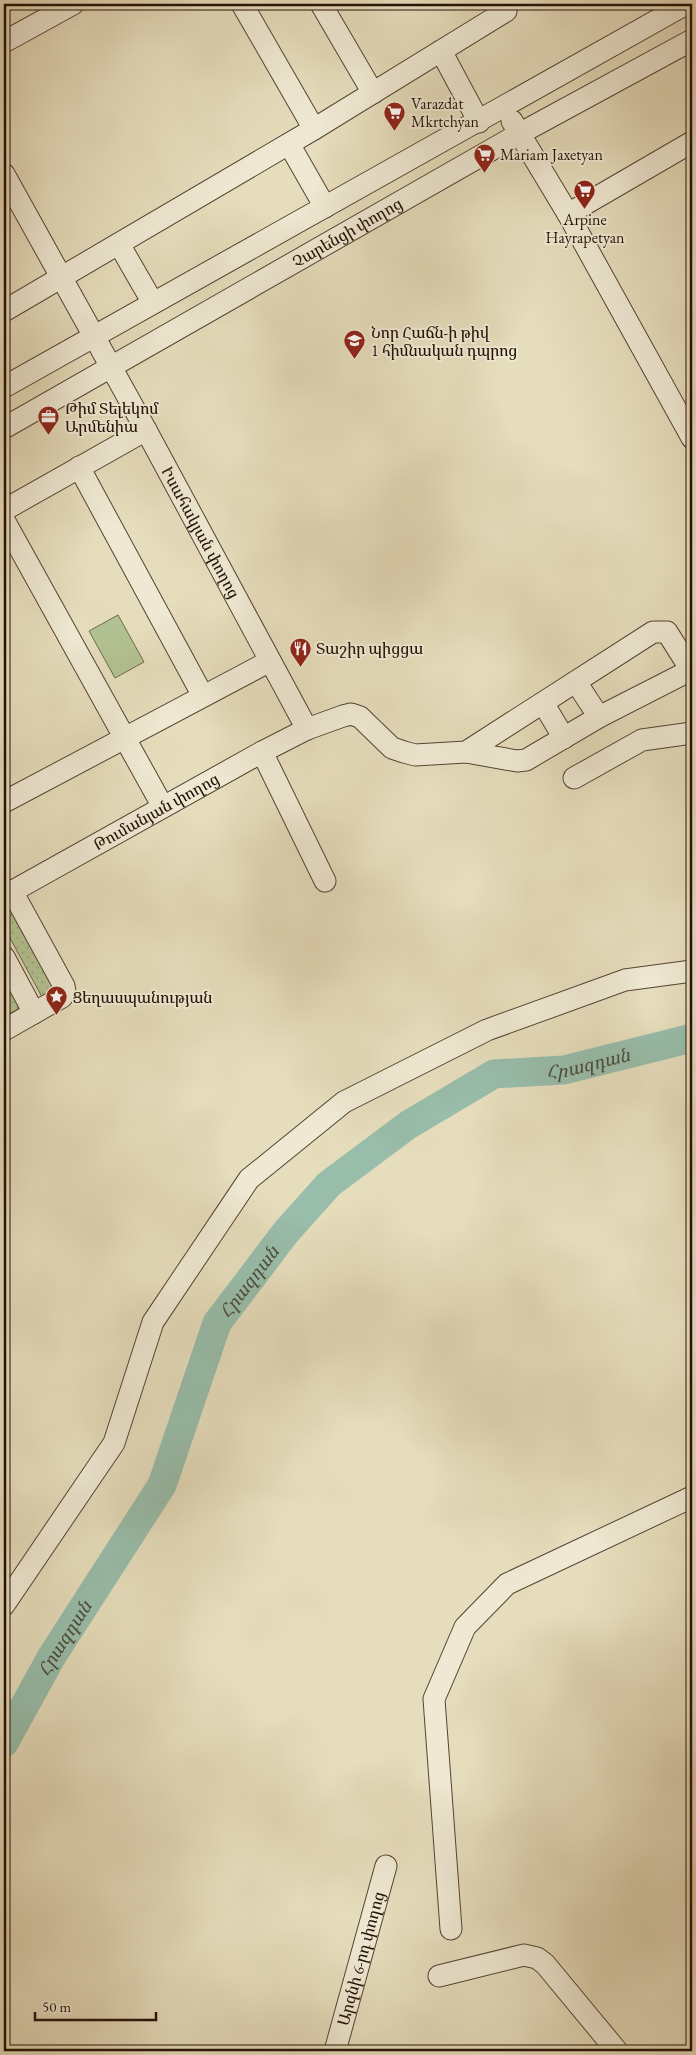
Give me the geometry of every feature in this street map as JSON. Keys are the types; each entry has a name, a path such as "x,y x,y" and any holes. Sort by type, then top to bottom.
{"street":[{"path":"4,42 73,4"},
{"path":"242,4 314,129"},
{"path":"321,4 373,93"},
{"path":"4,311 289,144 441,52 506,12 504,4"},
{"name":"Չարենցի փողոց","path":"4,387 504,107 687,11"},
{"name":"Չարենցի փողոց","path":"4,428 519,134 692,40"},
{"path":"441,52 479,122"},
{"path":"504,107 568,214 692,438"},
{"path":"568,214 692,142"},
{"path":"289,144 325,207"},
{"name":"Իսահակյան փողոց","path":"4,174 146,430 308,729"},
{"path":"119,244 153,303"},
{"path":"4,510 146,430"},
{"path":"79,467 203,696"},
{"path":"4,520 163,807"},
{"path":"659,630 667,632 692,670 599,717 526,760 517,761 466,752 653,632 659,630"},
{"path":"4,802 270,660"},
{"path":"576,682 599,717"},
{"path":"543,703 564,738"},
{"name":"Թումանյան փողոց","path":"8,894 262,752 308,729 351,714 360,717 392,748 404,752 415,754 466,752"},
{"path":"574,778 642,740 692,733"},
{"path":"262,752 325,881"},
{"path":"4,1030 62,997 65,992 64,986 8,894"},
{"path":"4,957 34,1013"},
{"path":"4,1605 114,1442 153,1322 249,1179 344,1102 487,1030 625,980 692,970"},
{"path":"451,1929 434,1699 466,1627 507,1584 692,1497"},
{"name":"Արզնի 6-րդ փողոց","path":"335,2051 386,1866"},
{"path":"439,1976 524,1955 537,1958 545,1964 617,2051"}],"green space":[{"path":"118,615 144,662 115,678 89,631"},
{"path":"18,911 59,987 42,997 4,927 4,919"},
{"path":"4,973 22,1007 5,1016 4,1013"}],"waterway":[{"name":"Հրազդան","path":"4,1743 52,1656 162,1485 217,1323 286,1232 329,1184 408,1125 494,1074 564,1070 692,1038"}],"place":[{"name":"Varazdat Mkrtchyan","path":"395,131"},
{"name":"Mariam Jaxetyan","path":"484,173"},
{"name":"Arpine Hayrapetyan","path":"585,209"},
{"name":"Նոր Հաճն-ի թիվ 1 հիմնական դպրոց","path":"355,360"},
{"name":"Թիմ Տելեկոմ Արմենիա","path":"49,436"},
{"name":"Տաշիր պիցցա","path":"300,667"},
{"name":"Ցեղասպանության","path":"57,1016"}]}
